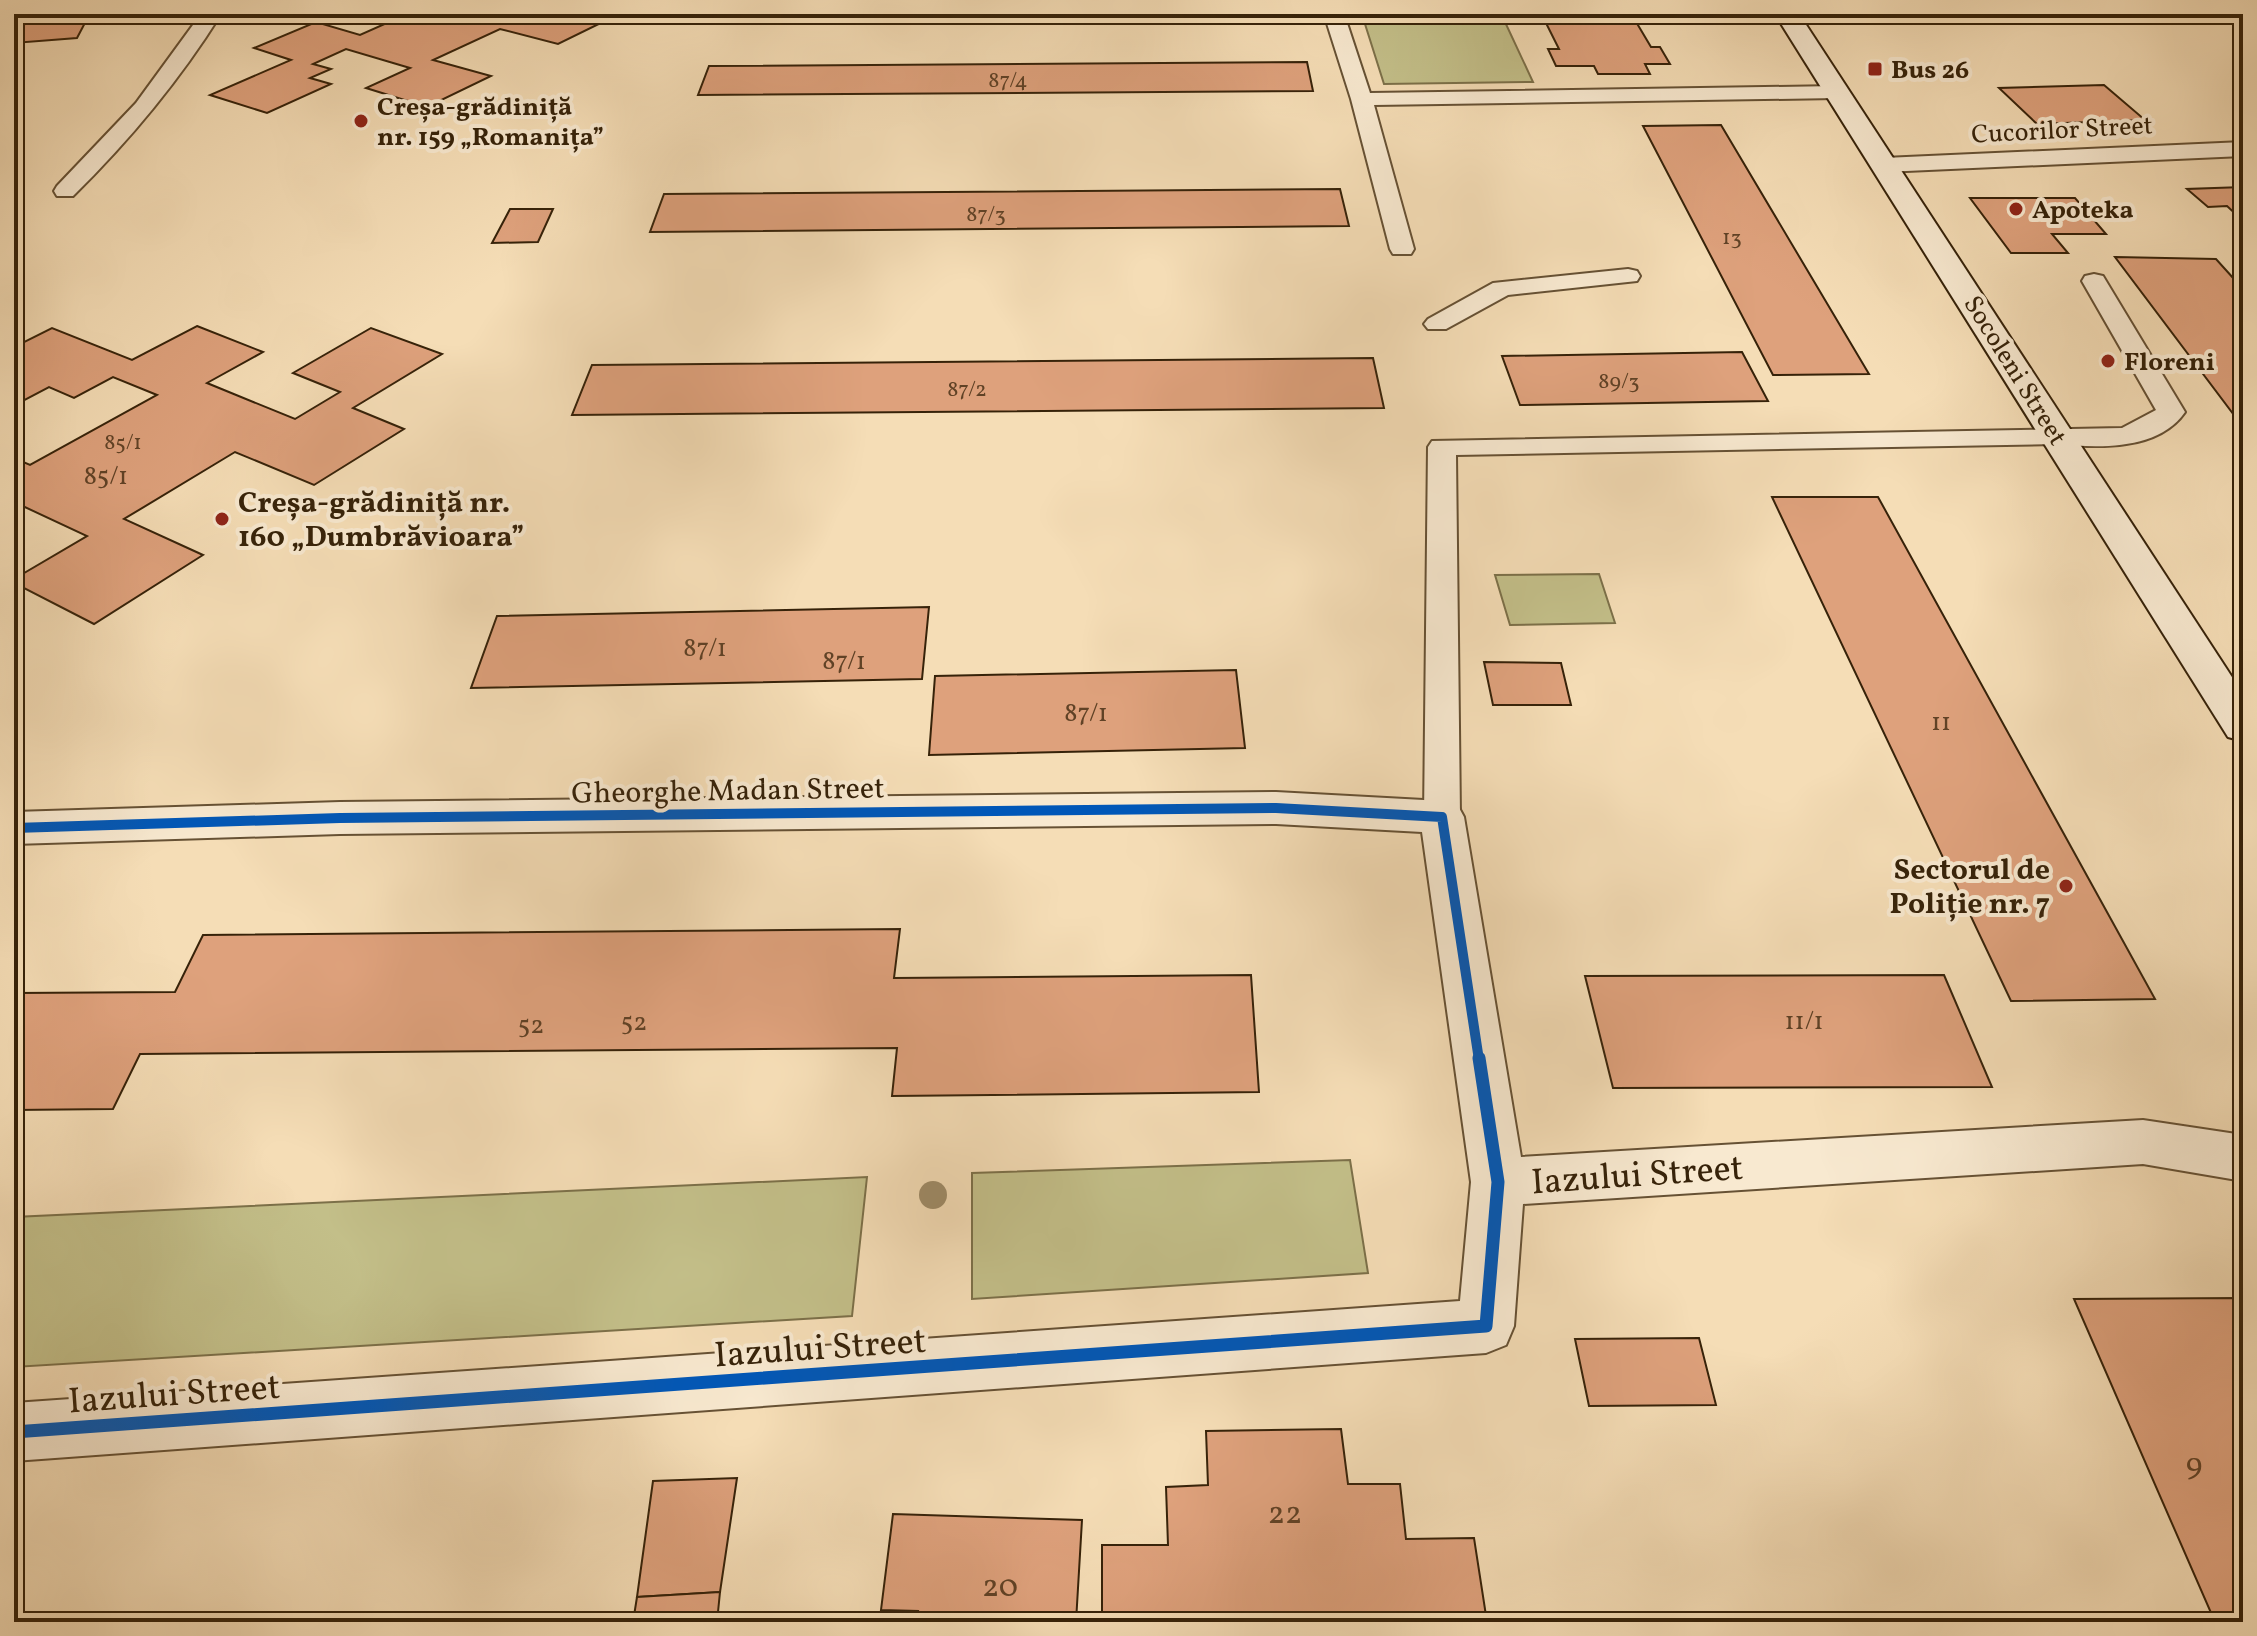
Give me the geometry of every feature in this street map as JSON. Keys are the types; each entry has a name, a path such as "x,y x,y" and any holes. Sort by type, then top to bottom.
{"street":[{"name":"Socoleni Street","path":"1787,14 2243,727"},
{"name":"Gheorghe Madan Street","path":"14,828 340,818 1276,808 1442,817"},
{"path":"1442,817 1498,1182"},
{"name":"Iazului Street","path":"14,1432 1486,1326 1498,1182 2143,1142 2243,1158"}],"lane":[{"path":"65,191 88,170 156,90 211,14"},
{"path":"1334,14 1362,99 1402,249"},
{"path":"1362,99 1837,92"},
{"name":"Cucorilor Street","path":"1884,165 2243,149"},
{"path":"1437,324 1502,288 1628,276"},
{"path":"1442,817 1442,447 2057,436 2113,440 2152,427 2171,412 2094,281"}],"shaded area":[{"path":"1505,22 1533,82 1384,84 1365,24"},
{"path":"1599,574 1615,623 1510,625 1495,575"},
{"path":"1350,1160 1368,1273 972,1299 972,1173"},
{"path":"867,1177 852,1316 14,1367 14,1217"}],"building":[{"path":"14,14 97,14 94,18 14,25"},
{"path":"407,14 601,14 613,17 558,44 500,29 433,60 491,76 427,107 366,88 410,68 346,49 313,64 331,69 310,78 331,84 267,113 210,95 291,60 254,48 316,22 360,35"},
{"path":"1531,14 1640,14 1632,15 1651,47 1660,47 1670,64 1645,64 1650,74 1598,74 1594,66 1556,66 1548,49 1559,49 1543,17 1532,17"},
{"path":"87,19 77,38 14,43 14,25"},
{"path":"1307,62 1313,91 698,95 709,66"},
{"path":"2104,85 2145,120 2037,124 1999,88"},
{"path":"1721,125 1869,374 1773,375 1643,126"},
{"path":"2243,187 2243,218 2227,206 2208,207 2187,189"},
{"path":"1340,189 1349,226 650,232 664,194"},
{"path":"1970,198 2075,198 2106,234 2052,234 2068,253 2011,253"},
{"path":"510,209 553,209 538,242 492,243"},
{"path":"2115,257 2216,259 2243,289 2243,427"},
{"path":"197,326 263,352 207,383 295,419 340,392 293,373 371,328 442,354 353,408 404,429 314,485 235,452 124,519 203,555 94,624 14,583 14,579 87,536 14,502 14,458 30,465 157,395 113,377 74,398 49,387 19,403 14,401 14,347 52,328 132,360"},
{"path":"1742,352 1768,401 1520,405 1502,356"},
{"path":"1373,358 1384,408 572,415 592,365"},
{"path":"1772,497 1878,497 2155,999 2011,1001"},
{"path":"929,607 922,679 471,688 497,616"},
{"path":"1484,662 1561,663 1571,705 1493,705"},
{"path":"1236,670 1245,748 929,755 935,676"},
{"path":"900,929 894,978 1251,975 1259,1092 892,1096 897,1048 140,1054 113,1109 14,1110 14,993 175,992 203,935"},
{"path":"1944,975 1992,1087 1613,1088 1585,976"},
{"path":"2239,1298 2243,1305 2243,1622 2215,1622 2074,1299"},
{"path":"1699,1338 1716,1405 1589,1406 1575,1339"},
{"path":"1341,1429 1348,1484 1400,1484 1406,1539 1474,1538 1487,1622 1102,1622 1102,1545 1168,1545 1166,1487 1208,1485 1206,1431"},
{"path":"737,1478 720,1592 637,1597 653,1481"},
{"path":"893,1514 1082,1520 1076,1622 916,1622 918,1611 881,1610"},
{"path":"720,1592 717,1622 633,1622 637,1597"}],"cycle path":[{"path":"14,828 340,818 1276,808 1442,817 1498,1182 1486,1326 14,1432"}],"place":[{"name":"Bus 26","path":"1875,69"},
{"name":"Creșa-grădiniță nr. 159 „Romanița”","path":"361,121"},
{"name":"Apoteka","path":"2016,209"},
{"name":"Floreni","path":"2108,361"},
{"name":"Creșa-grădiniță nr. 160 „Dumbrăvioara”","path":"222,519"},
{"name":"Sectorul de Poliție nr. 7","path":"2066,886"}]}
